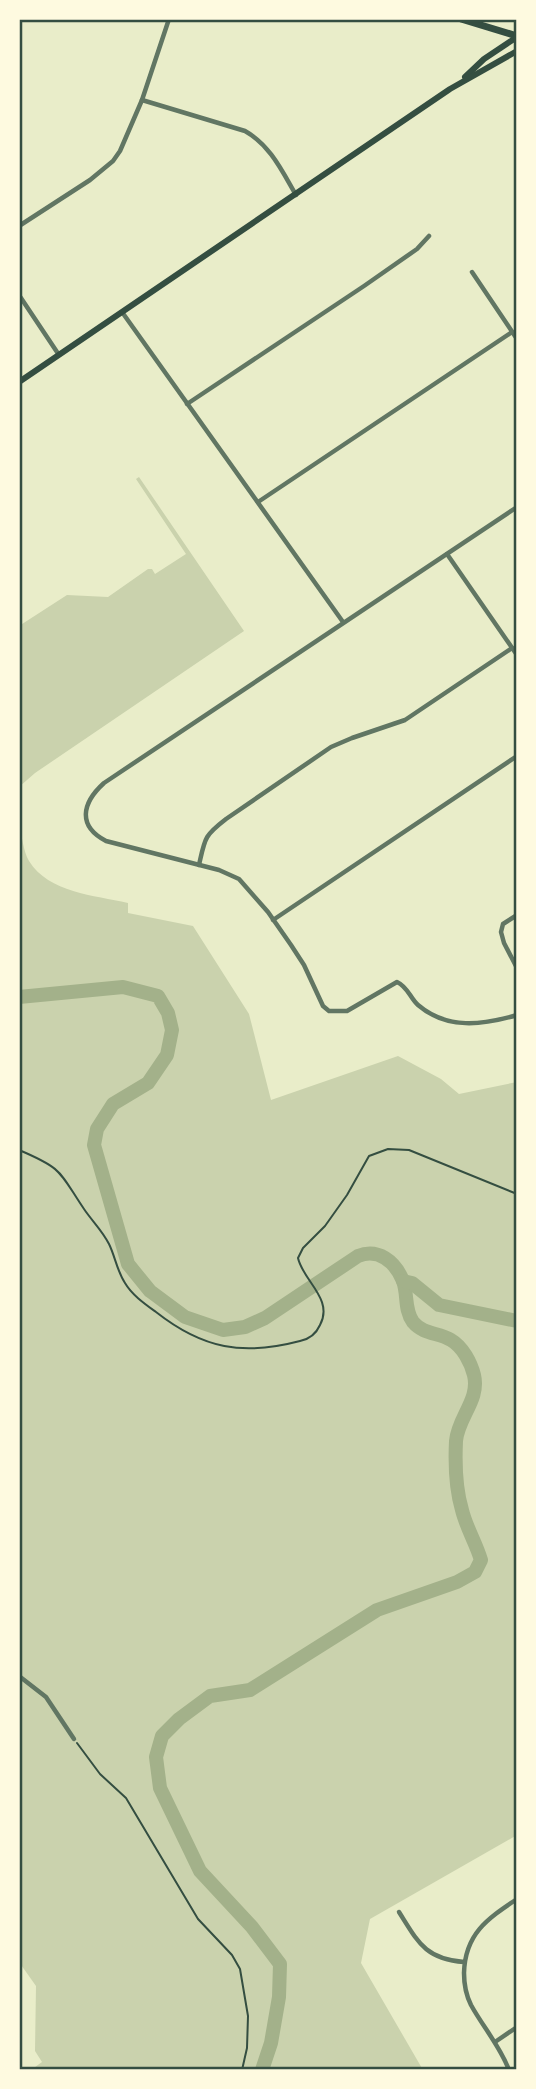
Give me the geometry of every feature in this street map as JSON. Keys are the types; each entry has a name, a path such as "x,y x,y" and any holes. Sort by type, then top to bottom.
{"main road":[{"path":"461,19 517,36"},
{"path":"459,83 484,59 517,36"},
{"path":"19,382 459,83 517,51"}],"street":[{"path":"19,226 90,180 113,161 142,100 169,19"},
{"path":"142,100 245,131 256,137 267,148 296,195"},
{"path":"187,404 417,249 429,236"},
{"path":"472,272 517,339"},
{"path":"19,295 60,355"},
{"path":"121,311 343,622"},
{"path":"258,502 512,332"},
{"path":"517,507 104,783 94,792 86,812 88,825 96,835 106,841 199,865 239,879 255,895 304,965 323,1006 329,1012 346,1011 397,982 405,987 412,1000 425,1011 457,1024 479,1024 517,1015"},
{"path":"447,554 517,655"},
{"path":"199,865 210,830 331,747 352,737 405,720 512,648"},
{"path":"273,920 517,756"},
{"path":"517,915 503,924 501,932 517,968"},
{"path":"19,1676 46,1697 74,1739"},
{"path":"509,2070 470,2003 464,1982 464,1962 466,1952 480,1927 517,1899"},
{"path":"399,1912 425,1950 435,1956 464,1962"},
{"path":"495,2042 517,2027"}],"path":[{"path":"19,1150 55,1167 63,1175 85,1210 100,1227 125,1284 143,1303 170,1324 207,1343 227,1349 247,1350 310,1338 322,1322 324,1309 321,1298 298,1258 303,1248 325,1227 369,1156 380,1150 409,1150 517,1194"},
{"path":"74,1739 100,1774 127,1798 198,1919 232,1955 240,1969 248,2004 249,2023 242,2070"}],"green space":[{"path":"139,477 244,631 35,773 19,787 19,626 67,595 108,597 148,569 152,569 155,574 186,554 136,479"},
{"path":"19,823 29,861 48,880 73,891 128,903 128,913 193,926 249,1014 271,1100 398,1056 441,1079 459,1094 517,1082 517,1835 370,1919 361,1963 423,2070 31,2070 42,2062 35,2051 36,1986 19,1962"}],"waterway":[{"path":"19,997 123,987 158,996 168,1013 172,1030 167,1055 148,1083 113,1104 97,1129 94,1145 128,1264 150,1291 185,1317 223,1330 245,1327 265,1318 358,1256 379,1255 391,1262 400,1274 408,1312 413,1322 422,1329 455,1343 466,1356 474,1375 474,1392 460,1424 456,1458 460,1502 481,1560 475,1572 457,1582 377,1610 250,1690 210,1696 179,1719 162,1736 156,1757 160,1788 200,1871 252,1927 280,1964 279,1997 271,2043 262,2070"},
{"path":"403,1281 412,1283 439,1305 517,1321"}]}
